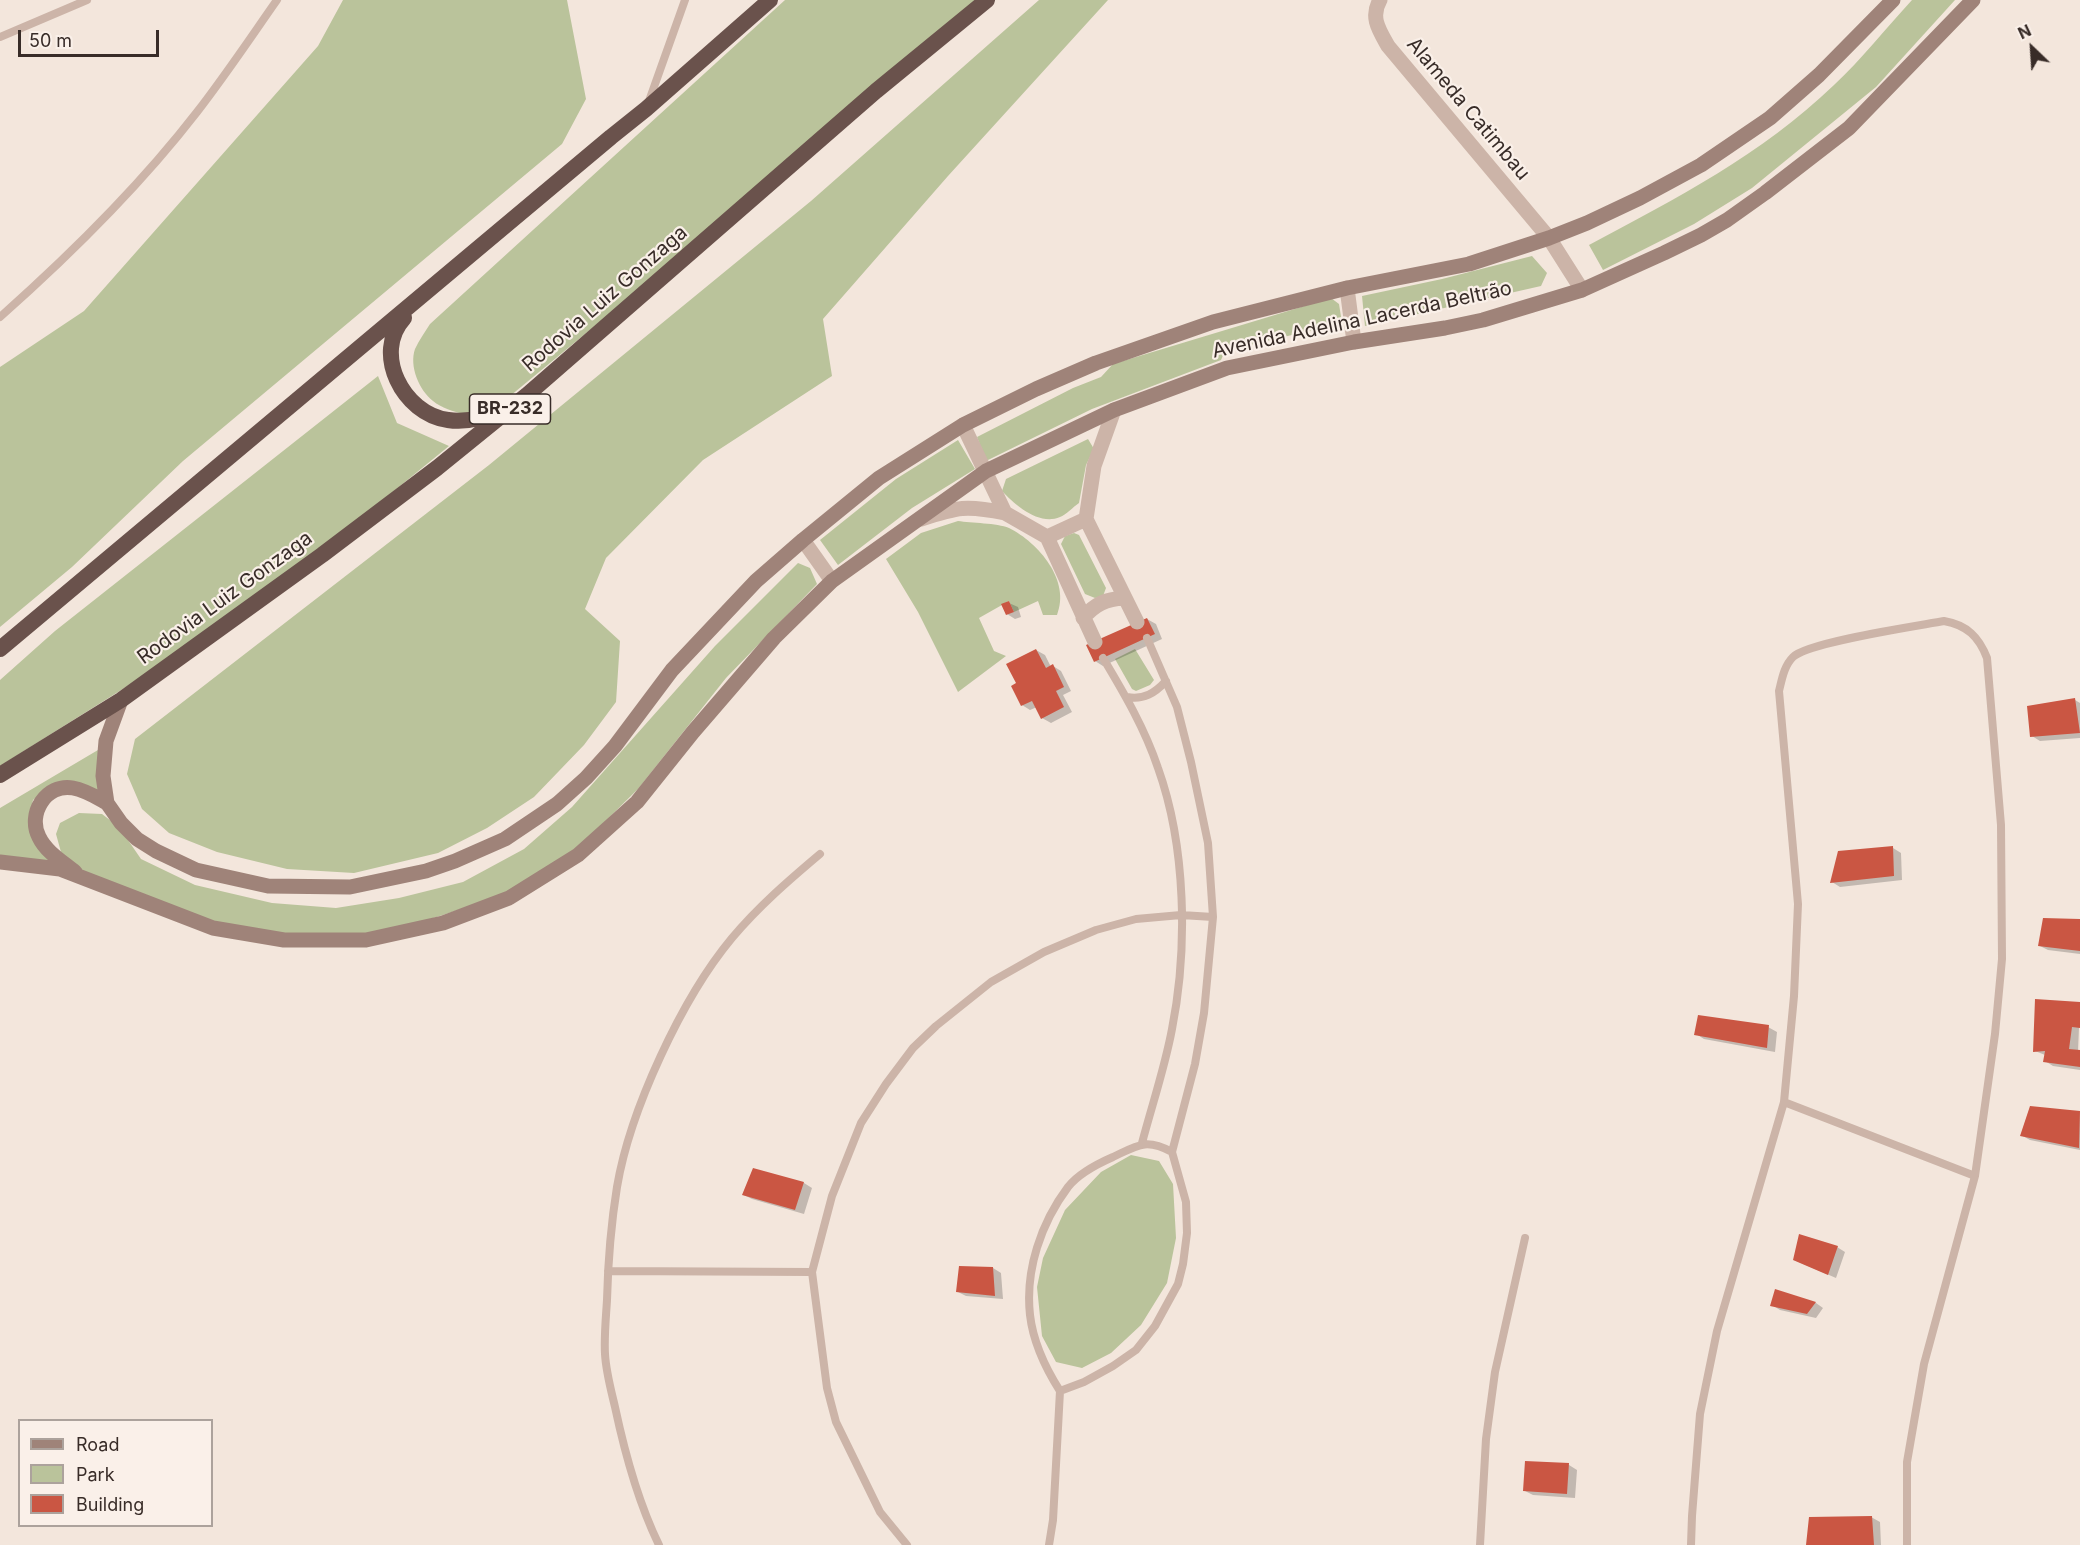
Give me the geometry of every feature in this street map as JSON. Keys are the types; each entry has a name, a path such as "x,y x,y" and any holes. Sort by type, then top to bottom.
{"highway":[{"path":"0,649 646,109 770,0"},
{"name":"Rodovia Luiz Gonzaga","path":"0,775 121,700 293,576 437,468 527,395 876,91 987,0"},
{"path":"438,282 399,324 392,338 391,359 397,380 408,399 425,412 445,420 467,421 488,415 527,395"}],"main road":[{"name":"Avenida Adelina Lacerda Beltrão","path":"106,803 137,839 156,851 196,870 268,886 350,887 426,871 506,839 557,804 586,778 615,746 672,670 756,581 879,478 963,425 1035,389 1213,322 1347,288 1469,264 1549,238 1640,198 1701,165 1770,118 1819,75 1893,0"},
{"name":"Avenida Adelina Lacerda Beltrão","path":"0,862 60,869 213,928 284,940 366,940 444,923 509,898 578,855 637,802 693,732 774,638 832,581 986,471 1114,410 1227,368 1354,342 1483,320 1582,290 1701,235 1765,193 1849,128 1973,0"},
{"path":"106,803 103,776 106,741 121,700"},
{"path":"80,876 46,848 38,835 35,818 38,807 46,795 70,787 83,790 106,803"}],"street":[{"name":"Alameda Catimbau","path":"1380,0 1374,9 1377,28 1388,46 1549,238 1582,290"},
{"path":"1347,288 1354,342"},
{"path":"1114,410 1089,485 1086,519 1137,622"},
{"path":"963,425 1005,513"},
{"path":"912,522 960,507 977,507 1005,513 1047,537 1095,642"},
{"path":"1047,537 1086,519"},
{"path":"803,540 832,581"},
{"path":"1083,618 1101,602 1111,598 1124,598"}],"lane":[{"path":"0,37 87,0"},
{"path":"0,317 73,250 152,166 197,112 277,0"},
{"path":"646,109 685,0"},
{"path":"1691,1545 1700,1414 1708,1373 1717,1331 1784,1102 1794,996 1798,904 1779,691 1783,672 1794,656 1814,646 1944,621 1958,623 1973,633 1982,644 1987,658 2001,825 2002,959 1995,1034 1974,1176 1924,1364 1907,1462 1907,1545"},
{"path":"1060,1391 1094,1376 1136,1350 1155,1326 1178,1284 1187,1233 1186,1202 1172,1152 1195,1064 1204,1013 1213,917 1206,832 1180,718 1147,638"},
{"path":"1103,658 1127,697 1158,768 1172,820 1179,867 1180,971 1172,1029 1142,1143"},
{"path":"1127,697 1138,699 1150,695 1166,681"},
{"path":"659,1545 646,1519 621,1436 605,1353 608,1271 617,1186 627,1145 646,1092 677,1023 701,982 731,939 771,895 820,854"},
{"path":"908,1545 880,1512 836,1422 827,1388 812,1272 832,1196 861,1122 885,1084 913,1048 936,1026 991,982 1044,952 1096,930 1136,919 1181,915 1213,917"},
{"path":"1784,1102 1974,1176"},
{"path":"1049,1545 1053,1520 1060,1391 1045,1367 1030,1317 1030,1285 1035,1251 1052,1214 1069,1186 1094,1166 1142,1143 1160,1146 1172,1152"},
{"path":"1480,1545 1486,1439 1495,1372 1525,1238"},
{"path":"608,1271 812,1272"}],"green space":[{"path":"343,0 567,0 586,99 562,144 183,461 72,567 0,627 0,367 84,311 318,46"},
{"path":"785,0 989,0 504,401 464,415 433,401 423,391 416,377 413,363 415,349 430,324"},
{"path":"1039,0 1108,0 948,176 823,319 832,376 703,460 606,558 585,609 620,641 616,702 584,745 534,797 487,828 438,853 354,873 287,869 217,852 169,833 142,809 127,774 135,739 489,465 811,201"},
{"path":"1912,0 1955,0 1876,87 1752,188 1694,224 1603,270 1589,245 1717,174 1777,133 1844,75"},
{"path":"1532,256 1547,273 1541,286 1365,326 1362,296"},
{"path":"1331,298 1339,304 1342,323 1225,351 1221,360 1092,409 986,461 977,437 1073,388 1101,377 1113,364"},
{"path":"378,376 397,423 449,446 264,597 0,766 0,680 55,631"},
{"path":"1088,439 1094,449 1086,465 1079,503 1062,516 1044,519 1028,513 1002,491 1006,479"},
{"path":"958,440 975,469 912,508 838,565 820,540 896,479"},
{"path":"958,521 1004,526 1031,543 1050,564 1056,576 1060,589 1060,602 1057,615 1043,615 1038,601 1014,612 1009,601 979,618 994,651 1006,656 958,692 918,612 886,559 921,533"},
{"path":"1074,533 1079,535 1106,588 1103,596 1095,598 1085,594 1061,544 1065,536"},
{"path":"798,563 810,568 817,584 726,678 638,789 578,848 508,893 361,940 275,935 212,923 101,884 72,864 61,852 56,834 60,823 79,813 102,814 119,827 141,859 195,885 272,903 336,908 399,898 463,882 524,849 572,807 715,646"},
{"path":"1135,649 1154,680 1150,685 1136,691 1132,689 1115,659"},
{"path":"98,750 100,793 49,787 33,800 30,814 60,869 0,858 0,808"},
{"path":"1131,1155 1159,1161 1173,1184 1176,1238 1167,1283 1141,1325 1111,1353 1082,1368 1056,1362 1042,1336 1037,1287 1043,1258 1065,1210 1101,1172"}],"building":[{"path":"1009,601 1014,612 1006,615 1001,604"},
{"path":"1147,618 1155,634 1094,662 1086,645"},
{"path":"1036,649 1046,668 1053,664 1064,687 1056,691 1064,707 1041,719 1032,701 1021,706 1011,686 1016,683 1006,664"},
{"path":"2075,698 2080,733 2030,737 2027,706"},
{"path":"1893,846 1894,876 1830,883 1838,851"},
{"path":"2043,918 2080,919 2080,951 2038,946"},
{"path":"2035,999 2080,1002 2080,1028 2072,1027 2069,1049 2080,1050 2080,1067 2043,1062 2045,1051 2033,1052"},
{"path":"1698,1015 1769,1025 1767,1048 1694,1035"},
{"path":"2030,1106 2080,1111 2079,1148 2020,1136"},
{"path":"753,1168 804,1182 795,1210 742,1195"},
{"path":"1799,1234 1838,1246 1828,1275 1793,1260"},
{"path":"959,1266 993,1267 995,1296 956,1292"},
{"path":"1775,1289 1816,1302 1807,1314 1770,1306"},
{"path":"1525,1461 1569,1463 1567,1494 1523,1491"},
{"path":"1872,1516 1874,1545 1806,1545 1809,1517"}]}
